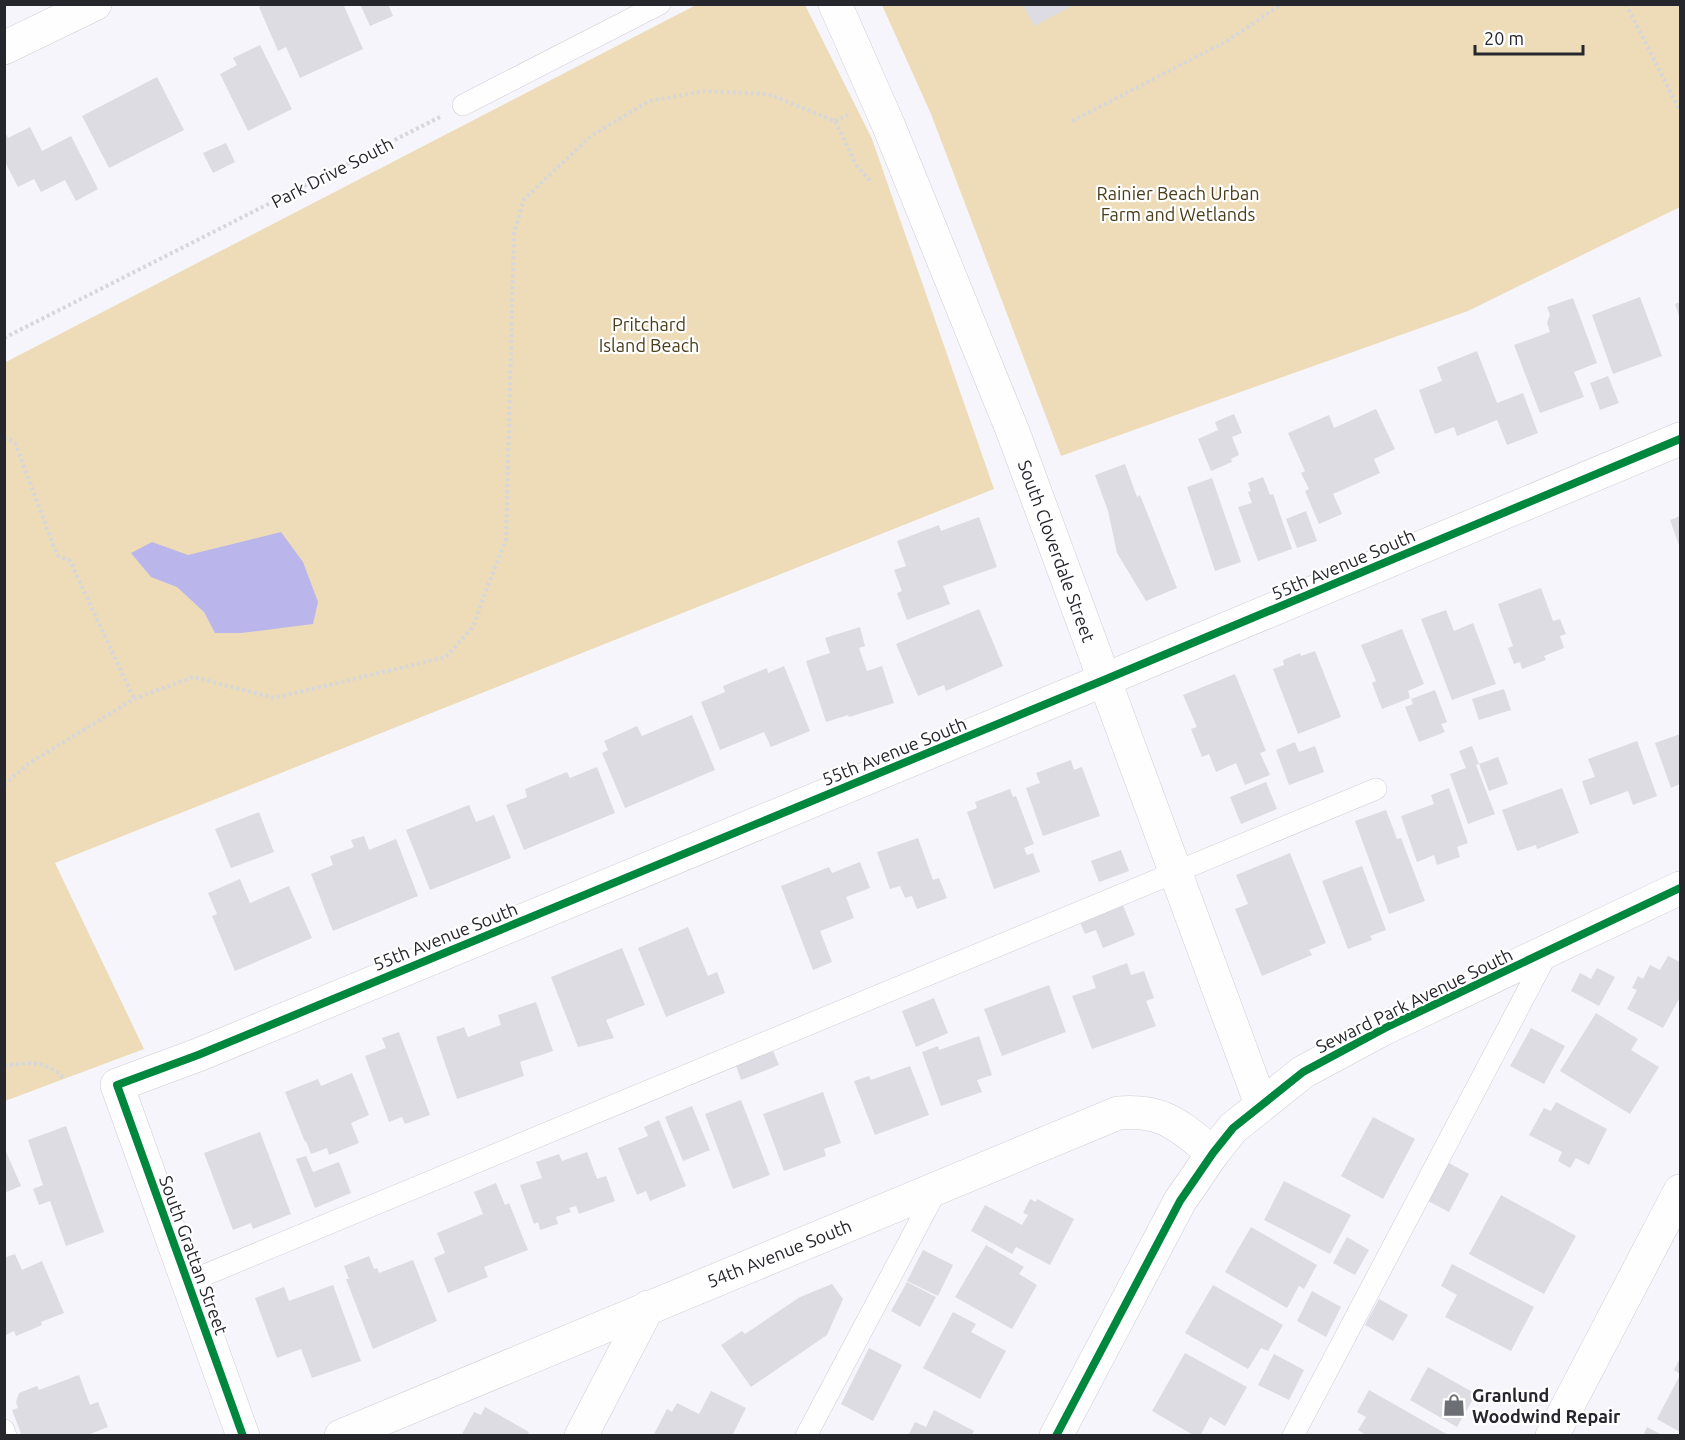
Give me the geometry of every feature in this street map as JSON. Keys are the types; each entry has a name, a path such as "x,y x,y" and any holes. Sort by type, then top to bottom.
{"street":[{"path":"4,48 95,4"},
{"name":"South Cloverdale Street","path":"836,4 888,123 1013,432 1261,1104"},
{"name":"55th Avenue South","path":"117,1086 198,1055 1104,680 1680,439"},
{"name":"Seward Park Avenue South","path":"1056,1436 1180,1201 1233,1128 1303,1072 1385,1028 1680,888"},
{"name":"South Grattan Street","path":"117,1086 243,1436"},
{"name":"54th Avenue South","path":"342,1436 1118,1113 1138,1111 1173,1121 1213,1153"},
{"path":"1552,1436 1680,1191"},
{"path":"581,1436 648,1307"}],"lane":[{"path":"463,105 660,4"},
{"path":"188,1282 1376,789"},
{"path":"1293,1436 1550,950"},
{"path":"806,1436 937,1189"},
{"path":"4,1430 6,1436"}],"path":[{"path":"1072,121 1227,41 1282,4"},
{"path":"1626,4 1680,111"},
{"path":"4,785 28,764 134,699 193,678 274,698 446,657 473,627 506,540 514,233 524,199 591,136 649,101 705,91 768,94 835,122 857,166 889,204 918,198"},
{"path":"4,437 15,443 57,555 70,561 134,699"},
{"path":"4,1066 25,1063 51,1066 64,1078"}],"green space":[{"name":"Pritchard Island Beach","path":"696,5 805,5 872,139 994,489 55,863 144,1049 5,1101 4,363"},
{"name":"Rainier Beach Urban Farm and Wetlands","path":"882,5 1680,5 1680,207 1468,311 1061,456 931,114"}],"shaded area":[{"path":"281,532 303,562 318,602 313,624 241,633 215,633 204,612 177,587 151,577 131,553 152,542 188,555"}],"building":[{"path":"264,4 343,4 363,49 300,78 286,47 278,51 259,7"},
{"path":"360,4 388,4 393,16 370,26"},
{"path":"1023,4 1076,4 1034,26"},
{"path":"260,45 292,109 248,131 220,74 237,65 233,58"},
{"path":"157,77 184,130 109,168 82,116"},
{"path":"30,127 42,151 71,136 98,189 76,201 65,180 41,192 34,179 18,187 4,160 4,130 8,138"},
{"path":"226,143 235,162 213,173 203,153"},
{"path":"1640,297 1662,356 1613,374 1592,315"},
{"path":"1573,298 1597,363 1574,372 1584,397 1540,413 1514,345 1550,332 1547,323 1550,315 1547,307"},
{"path":"1680,302 1680,319 1675,304"},
{"path":"1477,351 1497,403 1523,393 1538,433 1507,445 1497,420 1457,436 1454,427 1435,434 1419,390 1442,381 1437,367"},
{"path":"1608,376 1619,403 1600,410 1590,383"},
{"path":"1376,409 1395,449 1374,459 1380,473 1333,494 1342,514 1319,524 1305,491 1309,489 1301,473 1305,471 1288,433 1329,415 1334,428"},
{"path":"1234,414 1242,433 1232,437 1239,455 1231,459 1232,462 1211,471 1198,439 1218,430 1215,422"},
{"path":"1125,464 1137,497 1140,495 1177,588 1146,601 1117,553 1108,511 1095,475"},
{"path":"1263,477 1270,495 1273,494 1292,549 1258,561 1238,507 1252,503 1248,483"},
{"path":"1212,478 1241,562 1215,571 1187,487"},
{"path":"1306,511 1317,541 1297,548 1286,519"},
{"path":"1680,516 1680,548 1670,520"},
{"path":"979,517 997,567 943,586 950,604 907,620 897,593 902,591 894,570 906,566 897,541 939,525 941,531"},
{"path":"1541,588 1553,621 1560,619 1566,634 1560,636 1564,648 1544,656 1546,660 1522,669 1520,662 1514,664 1508,648 1513,646 1498,604"},
{"path":"979,609 1003,666 946,691 944,685 918,696 896,644"},
{"path":"1446,610 1454,631 1473,623 1496,684 1452,700 1421,619"},
{"path":"860,627 865,646 859,648 867,671 882,666 894,703 826,722 806,661 830,653 825,638"},
{"path":"1402,629 1424,684 1408,691 1410,698 1382,709 1372,683 1376,681 1361,645"},
{"path":"1315,651 1341,717 1298,734 1273,669 1284,665 1283,660 1300,653 1301,656"},
{"path":"784,666 810,731 771,747 764,732 720,750 701,702 725,692 723,686 767,668 768,673"},
{"path":"1235,674 1266,751 1260,753 1270,775 1245,785 1236,763 1216,772 1209,754 1202,757 1191,729 1197,727 1183,695"},
{"path":"1504,689 1511,710 1479,720 1472,699"},
{"path":"1435,690 1447,722 1441,724 1445,732 1419,742 1405,707 1413,704 1411,699"},
{"path":"692,715 715,770 625,808 602,753 608,750 604,741 637,726 642,736"},
{"path":"1680,734 1680,784 1671,788 1655,743"},
{"path":"1637,741 1657,796 1633,805 1628,791 1590,805 1582,781 1595,777 1588,759"},
{"path":"1295,742 1299,752 1315,746 1324,772 1289,785 1276,750"},
{"path":"1472,746 1479,764 1476,765 1495,814 1468,824 1450,774 1466,768 1459,751"},
{"path":"1498,757 1508,784 1489,791 1479,764"},
{"path":"1071,760 1074,770 1082,767 1100,816 1043,836 1026,788 1040,783 1036,773"},
{"path":"597,767 615,813 524,850 506,805 527,797 525,789 567,772 570,778"},
{"path":"1266,782 1277,809 1241,824 1230,797"},
{"path":"1449,788 1468,843 1457,847 1460,857 1437,865 1434,855 1417,862 1401,816 1434,804 1431,795"},
{"path":"1562,788 1579,833 1537,849 1536,845 1517,851 1502,810"},
{"path":"1010,789 1013,797 1016,796 1034,844 1024,848 1027,855 1033,853 1040,872 994,889 967,812 977,808 975,802"},
{"path":"469,805 476,822 494,815 511,858 430,890 406,830"},
{"path":"1386,810 1397,839 1401,838 1425,901 1389,914 1355,821"},
{"path":"259,812 274,852 231,868 215,829"},
{"path":"364,836 369,850 396,839 418,896 333,931 311,874 333,865 330,856 354,847 351,840"},
{"path":"918,838 933,880 939,878 947,898 917,909 912,896 905,898 900,886 890,889 877,852"},
{"path":"1121,850 1129,871 1099,882 1091,861"},
{"path":"1290,853 1326,943 1309,950 1312,955 1262,976 1235,909 1248,904 1236,875"},
{"path":"860,862 870,888 846,897 854,918 820,931 832,962 813,970 781,886 829,867 832,873"},
{"path":"1362,866 1386,930 1370,936 1372,940 1348,949 1322,881"},
{"path":"240,879 250,903 289,886 312,938 235,971 212,916 217,914 208,893"},
{"path":"1120,898 1135,935 1103,948 1096,930 1085,934 1079,920"},
{"path":"688,927 708,976 717,972 725,993 666,1017 638,948"},
{"path":"622,948 645,1005 606,1020 614,1038 578,1047 551,977"},
{"path":"1668,956 1680,962 1680,997 1663,1028 1627,1009 1637,990 1632,988 1638,976 1643,979 1650,965 1660,970"},
{"path":"1127,963 1131,975 1144,971 1154,998 1146,1001 1156,1026 1092,1049 1072,996 1096,988 1092,976"},
{"path":"1597,968 1615,977 1599,1006 1571,991 1580,973 1591,979"},
{"path":"1049,985 1066,1032 1002,1056 984,1009"},
{"path":"934,998 948,1033 916,1047 902,1011"},
{"path":"536,1002 553,1051 520,1062 524,1076 457,1099 436,1037 464,1027 468,1037 501,1025 498,1015"},
{"path":"1596,1013 1638,1039 1631,1050 1659,1067 1630,1114 1560,1071"},
{"path":"1531,1028 1565,1046 1544,1084 1510,1066"},
{"path":"399,1032 430,1115 405,1124 402,1117 389,1122 365,1056 386,1048 382,1038"},
{"path":"979,1036 992,1075 977,1080 982,1092 941,1106 922,1052 938,1046 939,1050"},
{"path":"771,1046 779,1065 741,1080 733,1057"},
{"path":"910,1066 929,1115 875,1135 854,1081 869,1076 871,1080"},
{"path":"352,1073 369,1115 351,1123 359,1143 329,1155 327,1148 311,1154 285,1092 318,1079 321,1086"},
{"path":"823,1092 841,1143 824,1149 826,1156 784,1171 763,1114"},
{"path":"741,1100 770,1175 733,1189 705,1114"},
{"path":"1556,1102 1607,1129 1589,1165 1576,1158 1570,1168 1558,1161 1562,1152 1529,1135 1544,1108 1551,1111"},
{"path":"692,1106 710,1150 683,1161 665,1117"},
{"path":"1373,1117 1415,1139 1383,1199 1341,1176"},
{"path":"659,1120 686,1186 650,1201 646,1191 637,1195 618,1148 648,1136 644,1127"},
{"path":"66,1126 104,1232 66,1246 50,1201 39,1205 33,1189 43,1185 28,1140"},
{"path":"260,1132 291,1214 253,1229 251,1223 233,1230 204,1153"},
{"path":"4,1147 21,1186 4,1193"},
{"path":"587,1152 597,1179 606,1176 615,1201 579,1214 576,1206 569,1208 571,1212 556,1217 558,1224 540,1230 538,1222 534,1224 520,1185 542,1178 536,1162 559,1154 562,1161"},
{"path":"306,1156 313,1172 339,1162 351,1193 315,1208 296,1159"},
{"path":"1447,1162 1469,1174 1449,1212 1426,1200"},
{"path":"1284,1181 1351,1215 1330,1254 1264,1220"},
{"path":"496,1183 505,1205 509,1203 528,1250 484,1267 488,1277 448,1293 434,1258 445,1253 437,1233 483,1214 474,1192"},
{"path":"1501,1195 1576,1236 1544,1294 1469,1254"},
{"path":"1030,1199 1036,1202 1037,1199 1074,1219 1050,1265 1016,1247 1012,1254 971,1231 985,1205 1022,1225 1028,1215 1023,1213"},
{"path":"1251,1227 1317,1265 1304,1289 1299,1286 1287,1308 1225,1272"},
{"path":"1347,1237 1369,1250 1355,1275 1333,1263"},
{"path":"986,1245 1024,1267 1019,1274 1037,1285 1012,1329 955,1297"},
{"path":"923,1250 953,1265 938,1296 907,1281"},
{"path":"15,1254 22,1270 42,1261 64,1313 41,1322 42,1325 16,1336 14,1331 4,1336 4,1258"},
{"path":"369,1256 374,1269 377,1268 379,1273 413,1260 437,1321 373,1349 346,1279 349,1279 344,1266"},
{"path":"1452,1264 1534,1307 1511,1351 1445,1317 1457,1295 1441,1286"},
{"path":"907,1282 936,1297 920,1327 891,1311"},
{"path":"832,1284 843,1299 827,1335 751,1387 721,1345 742,1331 745,1334 800,1297"},
{"path":"333,1285 361,1361 312,1378 301,1349 277,1358 255,1298 284,1287 289,1301"},
{"path":"1213,1285 1283,1325 1268,1351 1261,1348 1248,1369 1185,1333"},
{"path":"1312,1291 1341,1307 1326,1337 1297,1321"},
{"path":"1379,1299 1408,1315 1393,1341 1365,1325"},
{"path":"953,1312 976,1324 971,1332 1006,1351 980,1399 923,1368"},
{"path":"869,1348 902,1365 873,1421 841,1404"},
{"path":"1185,1353 1247,1387 1225,1426 1210,1417 1200,1436 1195,1436 1152,1411"},
{"path":"1274,1354 1304,1370 1289,1400 1258,1385"},
{"path":"1680,1358 1680,1374 1674,1370"},
{"path":"1428,1367 1476,1394 1457,1427 1410,1400"},
{"path":"79,1375 90,1405 98,1402 108,1427 85,1436 81,1434 22,1436 12,1410 18,1408 16,1402 19,1393 37,1386 39,1390"},
{"path":"1680,1375 1680,1432 1657,1419"},
{"path":"1369,1390 1450,1436 1368,1436 1358,1430 1366,1417 1357,1412"},
{"path":"711,1391 746,1408 732,1436 653,1436 667,1409 672,1412 677,1403 699,1414"},
{"path":"485,1407 529,1432 527,1436 461,1436 474,1412 481,1415"},
{"path":"934,1410 974,1431 971,1436 908,1436 915,1422 926,1427"},
{"path":"1647,1427 1664,1436 1643,1436"}],"cycle path":[{"path":"243,1436 117,1085 198,1055 1680,439"},
{"path":"1056,1436 1180,1201 1233,1128 1303,1072 1385,1028 1680,888"}],"place":[{"name":"Granlund Woodwind Repair","path":"1454,1405"}]}
